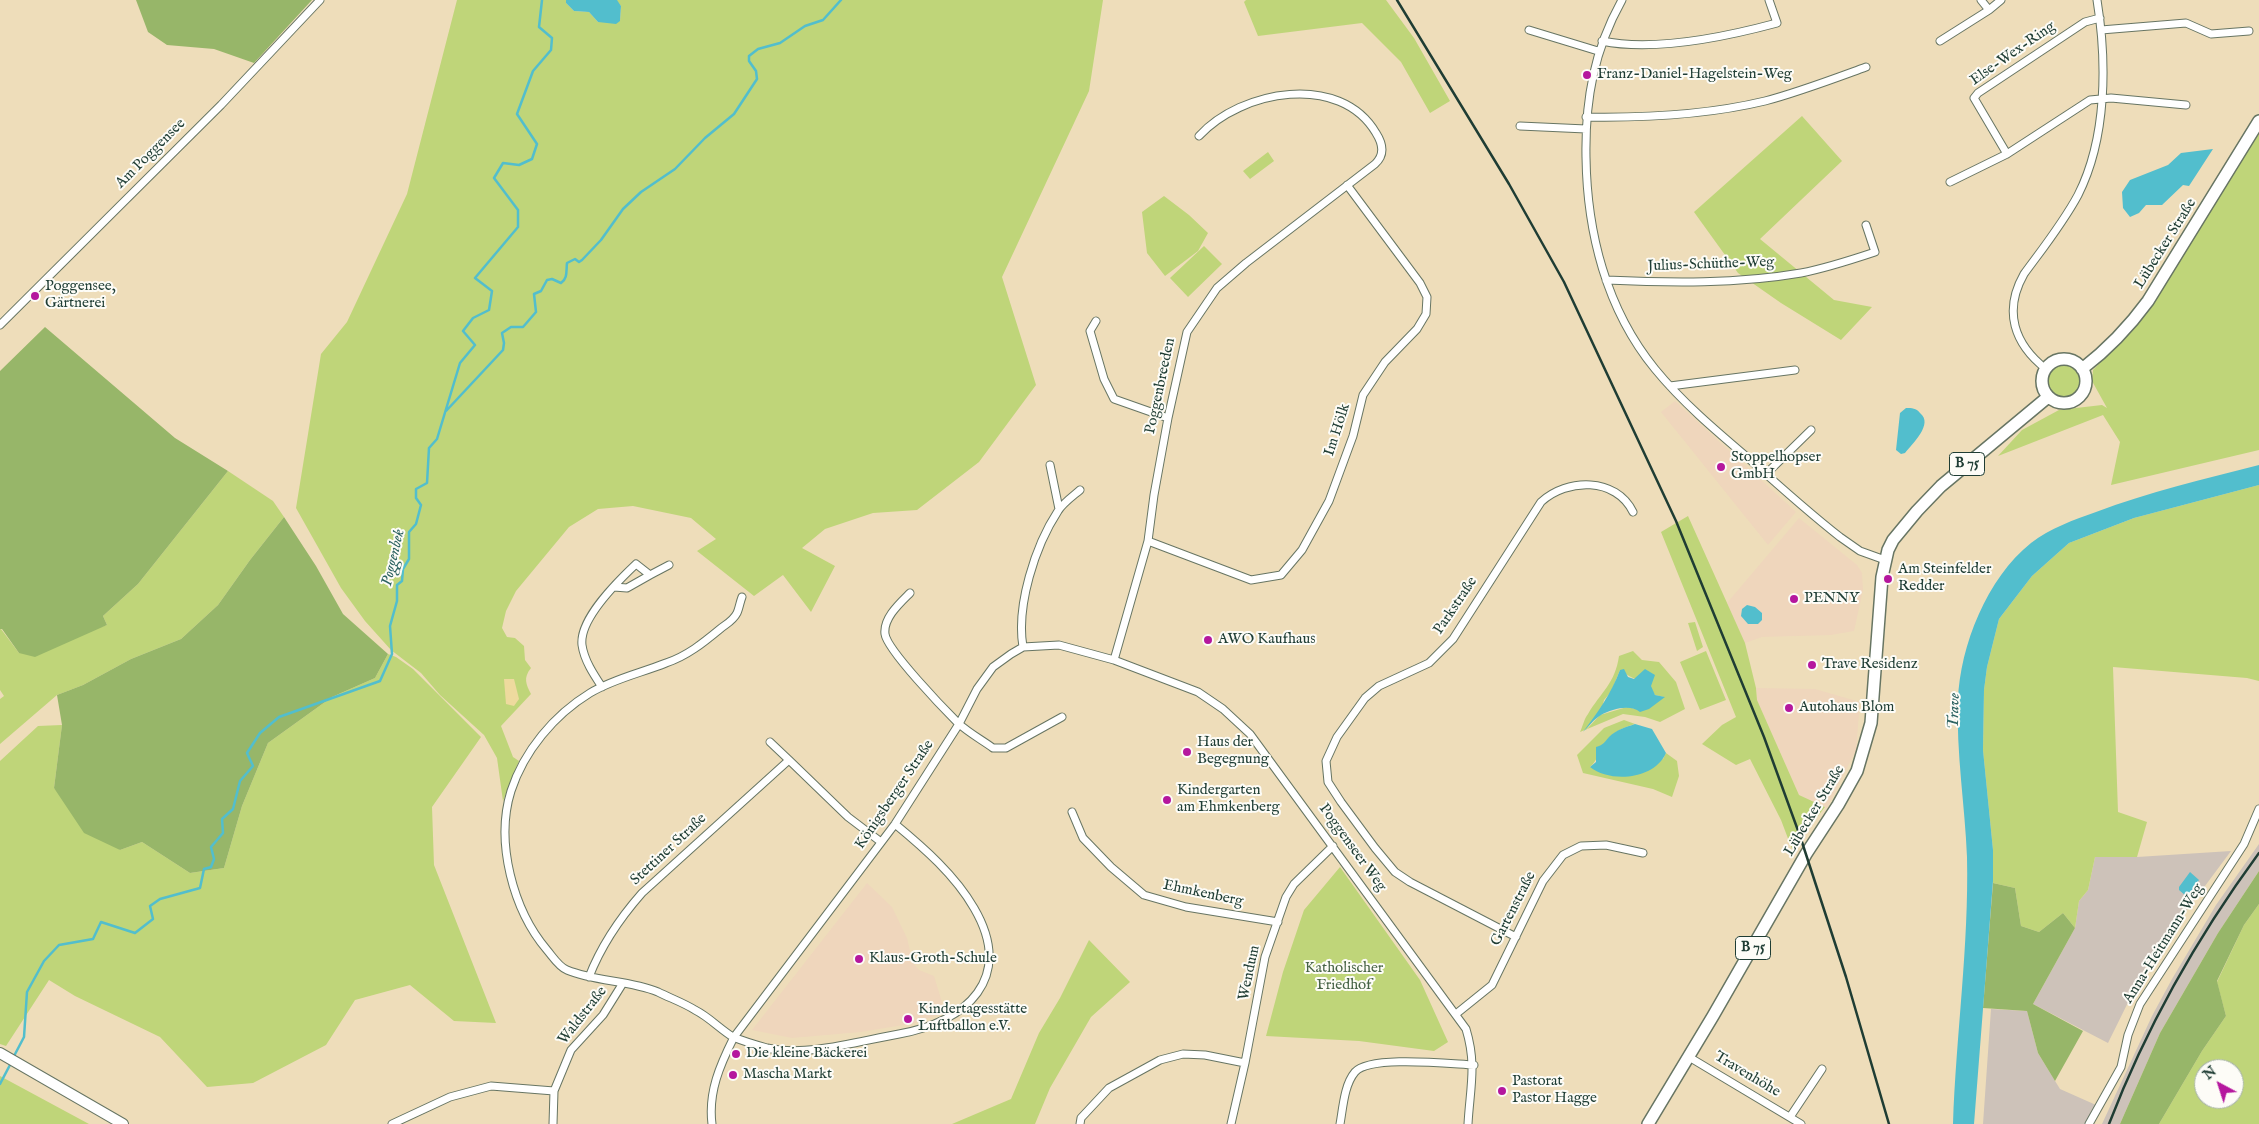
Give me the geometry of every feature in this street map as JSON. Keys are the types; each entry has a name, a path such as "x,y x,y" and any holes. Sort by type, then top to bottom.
{"main road":[{"name":"Lübecker Straße","path":"2082,370 2113,343 2132,323 2148,301 2259,120"},
{"path":"2064,360 2073,362 2082,370 2086,382 2083,392 2078,398 2070,402 2061,403 2048,397 2042,384 2046,369 2054,362 2064,360"},
{"name":"Lübecker Straße","path":"1648,1124 1689,1057 1806,854 1838,805 1857,771 1871,723 1878,616 1885,560 1893,540 1917,510 1941,486 2048,397"},
{"path":"0,1053 123,1124"}],"street":[{"name":"Am Poggensee","path":"0,325 221,105 320,0"},
{"path":"1622,0 1598,51 1589,89 1586,117 1587,179 1590,215 1597,252 1606,280 1618,307 1637,343 1670,386 1726,440 1840,537 1860,551 1885,560"},
{"path":"1602,41 1616,44 1657,44 1743,32 1776,23 1769,0"},
{"path":"1981,0 1988,10"},
{"path":"1940,41 2001,0"},
{"path":"2046,369 2029,354 2019,338 2014,316 2015,295 2024,274 2065,216 2081,187 2094,150 2101,98 2101,30 2097,0"},
{"name":"Else-Wex-Ring","path":"2007,154 1974,98 1978,93 2085,22 2100,18"},
{"path":"2101,30 2186,23 2211,34 2249,31"},
{"path":"1529,30 1598,51"},
{"path":"1586,117 1664,116 1732,108 1790,94 1866,67"},
{"name":"Poggenbreeden","path":"1114,660 1148,541 1168,418 1187,332 1217,288 1246,262 1381,159 1382,152 1380,140 1366,117 1356,108 1326,95 1306,94 1260,100 1237,109 1207,127 1199,136"},
{"path":"1950,182 2007,154 2078,106 2090,100 2101,98 2186,105"},
{"path":"1520,126 1586,129"},
{"name":"Im Hölk","path":"1148,541 1251,580 1280,575 1302,550 1329,501 1353,436 1363,395 1385,362 1417,329 1426,314 1427,297 1420,283 1347,184"},
{"name":"Julius-Schüthe-Weg","path":"1606,280 1651,282 1734,281 1802,272 1876,252 1866,225"},
{"path":"1096,321 1090,332 1104,379 1114,399 1168,418"},
{"path":"1670,386 1795,370"},
{"path":"1766,474 1811,430"},
{"path":"1050,465 1059,509"},
{"name":"Parkstraße","path":"1516,936 1414,884 1395,872 1375,848 1328,782 1326,761 1337,737 1365,698 1379,686 1429,663 1453,639 1546,497 1558,491 1592,484 1608,489 1628,502 1633,512"},
{"path":"1080,490 1059,509 1046,532 1034,561 1023,606 1021,635 1023,647 1059,645 1114,660"},
{"path":"602,687 591,670 582,645 590,614 636,564 650,575"},
{"path":"614,587 627,588 669,565"},
{"path":"910,592 886,625 886,639 895,653 959,724 993,748 1006,748 1062,717"},
{"path":"742,597 736,614 730,622 700,646 667,663 602,687 585,696 554,722 532,746 511,792 505,819 505,840 516,897 537,938 564,969 589,977 655,991 696,1010 734,1037 768,1048 804,1051 915,1032 949,1018 967,1006 980,992 988,974 989,947 975,909 957,884 920,844 895,824"},
{"name":"Königsberger Straße","path":"712,1124 710,1108 718,1070 734,1037 895,824 959,724 977,689 993,667 1023,647"},
{"name":"Poggenseer Weg","path":"1114,660 1190,688 1208,698 1250,734 1466,1029 1472,1048 1474,1066 1468,1124"},
{"path":"770,742 843,812 881,842"},
{"name":"Stettiner Straße","path":"589,977 609,937 624,913 642,893 789,760"},
{"name":"Anna-Heitmann-Weg","path":"2089,1124 2121,1067 2128,1034 2140,1004 2244,844 2259,809"},
{"name":"Ehmkenberg","path":"1072,812 1083,838 1111,867 1144,895 1186,906 1278,922"},
{"name":"Gartenstraße","path":"1456,1014 1492,985 1543,881 1564,855 1581,846 1606,845 1643,853"},
{"name":"Wendum","path":"1230,1124 1246,1063 1265,958 1286,897 1294,884 1333,846"},
{"name":"Waldstraße","path":"553,1124 554,1091 571,1050 603,1016 620,991 623,983"},
{"path":"1080,1124 1081,1118 1109,1088 1160,1060 1183,1054 1205,1055 1246,1063"},
{"name":"Travenhöhe","path":"1689,1057 1801,1124"},
{"path":"1340,1124 1348,1085 1354,1073 1366,1064 1387,1062 1474,1066"},
{"name":"Travenhöhe","path":"1790,1118 1822,1069"},
{"path":"392,1124 450,1097 491,1086 554,1091"}],"shaded area":[{"path":"1675,401 1796,512 1768,545 1661,412"},
{"path":"1799,518 1857,565 1862,573 1863,590 1854,631 1831,635 1762,637 1745,643 1727,603"},
{"path":"1756,688 1815,689 1860,702 1856,750 1827,808 1799,795 1757,700"},
{"path":"2259,844 2259,871 2218,933 2160,1033 2120,1124 2102,1124 2152,1016 2172,979 2216,905"},
{"path":"2231,851 2147,964 2108,1043 2033,1004 2075,928 2079,901 2088,890 2095,857 2137,857"},
{"name":"Klaus-Groth-Schule","path":"867,883 892,907 907,938 913,963 919,970 934,976 945,1012 915,1023 861,1032 792,1038 752,1030"},
{"path":"1991,1009 2027,1011 2038,1053 2060,1089 2096,1105 2087,1124 1983,1124"}],"green space":[{"path":"136,0 312,0 254,63 214,49 167,45 148,32"},
{"path":"457,0 566,0 566,3 574,11 589,12 598,22 620,21 621,6 616,0 1103,0 1089,91 1002,277 1036,385 979,462 917,510 873,513 825,529 802,548 835,566 811,612 783,575 754,596 697,551 716,539 691,518 633,506 598,509 569,527 516,591 506,611 502,628 507,637 515,638 524,646 525,660 531,668 526,681 531,694 501,726 513,757 519,761 503,801 497,758 484,735 440,695 421,673 391,650 365,621 341,588 296,508 321,354 347,322 407,194"},
{"path":"1246,0 1386,0 1414,38 1450,101 1430,113 1401,62 1362,23 1258,36 1244,2"},
{"path":"1802,116 1842,161 1760,239 1834,300 1872,307 1841,340 1781,303 1738,273 1694,212"},
{"path":"2259,133 2259,450 2111,485 2120,442 2103,415 1998,456 2022,430 2059,410 2102,405 2107,408 2092,381 2093,370 2135,326"},
{"path":"1268,152 1274,161 1250,179 1243,171"},
{"path":"1164,196 1189,215 1208,233 1198,251 1165,276 1147,253 1142,212"},
{"path":"1204,246 1222,264 1188,297 1170,278"},
{"path":"45,327 175,438 228,471 138,584 103,616 107,625 35,657 19,653 2,629 0,629 0,371"},
{"path":"2064,364 2076,369 2081,381 2076,393 2064,398 2052,393 2047,381 2052,369"},
{"path":"228,471 273,501 284,517 218,605 181,639 131,659 83,685 57,695 0,744 0,699 4,696 0,690 0,629 19,653 107,625 103,616 138,584"},
{"path":"2259,485 2259,681 2247,678 2113,667 2118,812 2147,822 2137,857 2095,857 2088,890 2079,901 2075,928 2063,913 2039,932 2021,926 2015,888 1993,883 1993,850 1983,750 1984,690 1987,667 1999,619 2032,576 2069,543 2134,518"},
{"path":"1688,516 1745,643 1757,700 1799,795 1825,807 1792,849 1781,820 1750,759 1736,765 1702,744 1722,725 1736,717 1661,532"},
{"path":"284,517 316,566 343,614 388,654 375,678 332,697 268,743 242,806 224,868 190,873 142,842 120,850 84,833 54,788 62,725 57,695 83,685 131,659 181,639 218,605"},
{"path":"1695,622 1703,647 1697,651 1688,623"},
{"path":"1633,651 1642,660 1659,662 1676,682 1685,709 1660,722 1645,717 1623,714 1580,732 1587,716 1611,681 1619,656","holes":["1620,670 1644,684 1655,695 1664,697 1636,709 1627,707 1600,715 1587,729 1602,708 1604,700 1611,692"]},
{"path":"1706,651 1726,700 1700,710 1680,662"},
{"path":"388,654 396,657 413,669 481,737 432,807 434,865 496,1023 454,1021 410,985 355,1000 326,1045 253,1083 207,1087 160,1037 75,996 49,980 6,1046 0,1044 0,761 38,726 62,725 54,788 120,850 142,842 190,873 224,868 242,806 268,743 332,697 375,678"},
{"path":"1624,720 1635,724 1613,734 1590,767 1663,759 1666,753 1677,761 1679,776 1672,797 1653,789 1583,773 1577,755 1604,728"},
{"name":"Katholischer Friedhof","path":"1340,867 1420,980 1448,1042 1434,1051 1359,1041 1266,1036 1283,972 1304,910"},
{"path":"2259,871 2259,904 2244,925 2217,981 2226,1016 2197,1059 2194,1059 2194,1065 2159,1124 2120,1124 2160,1033 2218,933"},
{"path":"1993,883 2015,888 2021,926 2039,932 2063,913 2075,928 2033,1004 2083,1031 2055,1081 2038,1053 2027,1011 1983,1008"},
{"path":"2259,904 2259,1124 2159,1124 2194,1065 2194,1109 2244,1109 2244,1059 2197,1059 2226,1016 2217,982 2244,925"},
{"path":"1089,940 1130,982 1091,1017 1050,1088 1035,1124 952,1124 1011,1099 1039,1033 1060,998"},
{"path":"0,1076 89,1124 0,1124"}],"sand":[{"path":"504,679 514,679 519,699 514,706 506,704"}],"water":[{"path":"566,0 617,0 621,6 620,21 616,24 598,22 589,12 574,11 566,3"},
{"path":"2213,149 2189,186 2183,185 2162,205 2146,205 2139,213 2130,217 2123,208 2122,192 2130,180 2168,165 2181,153"},
{"path":"1906,408 1917,410 1924,418 1925,423 1917,439 1905,453 1901,454 1896,450 1900,413"},
{"path":"2259,465 2259,485 2134,518 2069,543 2032,576 1999,619 1987,667 1984,690 1983,750 1993,850 1993,881 1974,1124 1953,1124 1967,890 1966,837 1958,740 1958,700 1964,658 1979,614 2001,575 2015,558 2031,543 2046,533 2071,521 2136,498"},
{"path":"1747,605 1755,607 1762,613 1762,620 1758,624 1748,624 1741,616 1742,609"},
{"path":"1624,669 1628,677 1634,679 1645,669 1655,675 1651,686 1655,695 1665,697 1649,709 1640,712 1626,708 1605,713 1583,732 1608,695 1620,670"},
{"path":"1635,724 1652,729 1666,753 1660,762 1642,774 1620,777 1599,772 1590,767 1596,762 1596,747 1603,744 1615,732"},
{"path":"2190,872 2199,880 2189,895 2186,896 2179,890 2179,887"}],"waterway":[{"name":"Poggenbek","path":"13,1058 24,1037 27,992 44,961 59,945 93,939 101,922 135,933 153,919 150,906 160,899 200,888 204,869 211,867 214,859 211,847 223,833 222,819 233,809 240,781 253,766 247,753 260,733 279,717 380,681 392,654 390,626 397,601 397,585 402,581 403,569 409,559 409,532 416,524 421,505 416,498 416,489 427,483 429,448 437,439 460,363 475,345 463,331 473,318 489,310 492,291 475,278 518,227 518,210 494,178 503,163 519,165 532,159 537,144 517,114 533,71 551,50 552,38 539,27 542,0"},
{"path":"446,411 503,350 502,333 511,327 523,327 536,312 534,294 541,291 547,280 552,279 561,283 565,279 567,263 575,259 579,262 582,260 601,240 623,209 641,192 675,169 705,138 734,114 757,79 756,71 749,61 749,56 758,49 780,43 805,26 823,20 841,0"},
{"name":"Poggenbek","path":"0,1084 11,1063"}],"railway":[{"path":"1397,0 1509,184 1564,282 1676,521 1764,737 1800,836 1846,977 1889,1124"},
{"path":"2109,1124 2139,1053 2175,984 2215,917 2259,853"}],"place":[{"name":"Franz-Daniel-Hagelstein-Weg","path":"1587,75"},
{"name":"Poggensee, Gärtnerei","path":"35,296"},
{"name":"Stoppelhopser GmbH","path":"1721,467"},
{"name":"Am Steinfelder Redder","path":"1888,579"},
{"name":"PENNY","path":"1794,599"},
{"name":"AWO Kaufhaus","path":"1208,640"},
{"name":"Trave Residenz","path":"1812,665"},
{"name":"Autohaus Blom","path":"1789,708"},
{"name":"Haus der Begegnung","path":"1187,752"},
{"name":"Kindergarten am Ehmkenberg","path":"1167,800"},
{"name":"Klaus-Groth-Schule","path":"859,959"},
{"name":"Kindertagesstätte Luftballon e.V.","path":"908,1019"},
{"name":"Die kleine Bäckerei","path":"736,1054"},
{"name":"Mascha Markt","path":"733,1075"},
{"name":"Pastorat Pastor Hagge","path":"1502,1091"}],"water label":[{"name":"Trave","path":"1955,711"}]}
